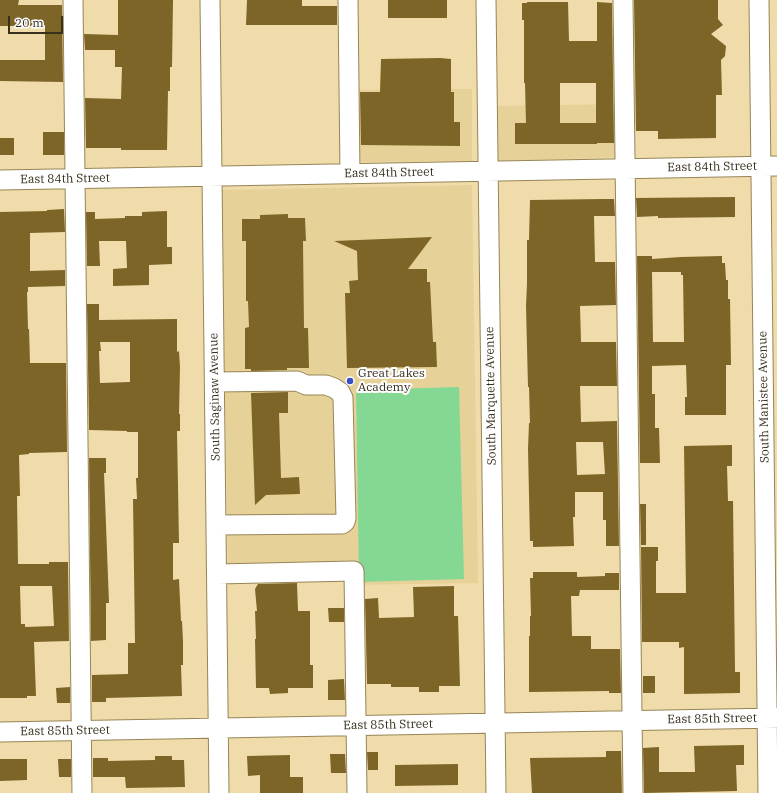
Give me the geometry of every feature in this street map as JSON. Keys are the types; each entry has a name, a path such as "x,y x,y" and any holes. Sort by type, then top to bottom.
{"street":[{"path":"73,0 82,793"},
{"name":"South Saginaw Avenue","path":"210,0 219,793"},
{"path":"348,0 350,174"},
{"name":"South Marquette Avenue","path":"486,0 496,793"},
{"path":"623,0 633,793"},
{"name":"South Manistee Avenue","path":"759,0 769,166 772,718 768,793"},
{"name":"East 84th Street","path":"0,180 769,166"},
{"path":"215,382 297,380 306,385 326,385 340,392 343,398 346,510 345,522 342,524 216,525"},
{"path":"217,574 354,571 357,793"},
{"name":"East 85th Street","path":"0,732 772,718"}],"shaded area":[{"path":"472,89 472,161 350,162 349,90"},
{"path":"625,104 625,157 498,161 498,106"},
{"name":"Great Lakes Academy","path":"472,185 478,583 354,585 354,572 228,574 222,190"}],"green space":[{"path":"459,387 464,579 359,582 356,390"}],"building":[{"path":"0,0 19,0 18,5 62,5 63,82 0,81 0,60 45,60 45,26 0,26"},
{"path":"118,0 173,0 172,67 170,67 170,91 168,91 167,150 86,148 85,98 121,99 122,67 115,67 115,50 85,50 84,34 118,35"},
{"path":"247,0 302,0 302,6 337,6 337,25 246,25"},
{"path":"388,0 447,0 447,18 388,18"},
{"path":"634,0 718,0 718,19 723,25 711,34 726,46 725,56 721,60 722,95 716,95 716,138 658,139 658,131 636,131"},
{"path":"568,2 569,41 597,41 597,2 612,3 614,143 515,144 515,123 526,123 524,83 524,20 522,20 522,3","holes":["560,83 596,83 596,123 560,123"]},
{"path":"381,59 451,59 451,92 454,92 454,122 460,122 460,146 361,145 360,92 380,92"},
{"path":"43,132 64,132 64,155 43,155"},
{"path":"0,138 14,138 14,155 0,155"},
{"path":"735,197 735,217 637,217 636,198"},
{"path":"614,199 615,216 594,216 595,262 615,262 616,305 580,306 581,342 616,342 617,386 580,386 581,422 617,421 619,546 606,546 606,520 603,520 603,492 575,492 575,517 573,517 574,546 533,547 533,541 530,541 528,449 530,423 526,306 527,240 529,240 530,200","holes":["576,442 603,442 605,474 577,475"]},
{"path":"64,209 65,232 30,233 30,271 65,270 65,286 28,287 30,363 66,363 67,452 29,453 19,455 20,496 17,496 18,564 49,564 49,562 68,562 69,641 34,642 36,696 27,696 27,698 0,698 0,212","holes":["20,586 52,586 54,626 25,627 25,624 21,624"]},
{"path":"167,211 167,247 172,247 172,264 149,265 149,285 113,286 113,269 127,268 126,241 99,241 100,266 87,266 86,212 95,212 95,219 125,218 125,216 142,216 142,212"},
{"path":"288,214 288,218 305,218 306,241 303,241 304,328 308,328 309,368 251,371 251,369 245,369 245,328 249,327 248,301 246,301 246,241 242,241 242,219 260,219 260,215"},
{"path":"432,237 408,269 427,269 427,282 430,282 433,342 436,342 437,367 347,368 345,293 350,293 349,281 358,280 357,251 334,241"},
{"path":"637,256 652,256 652,259 722,256 722,263 725,263 726,280 728,280 728,299 730,299 731,365 726,365 726,415 685,415 685,397 687,397 686,365 652,366 652,394 655,394 655,428 659,428 660,463 640,463","holes":["652,272 681,272 681,275 683,275 684,342 653,342"]},
{"path":"87,304 99,304 99,320 177,319 177,352 179,351 180,367 180,431 177,431 179,543 173,543 173,580 179,579 183,642 183,665 181,665 182,696 106,698 106,702 92,702 92,675 128,674 128,643 135,643 133,499 137,499 136,478 138,478 138,432 89,430","holes":["100,342 130,342 130,382 100,383"]},
{"path":"288,392 288,413 279,413 281,478 299,477 300,494 266,495 255,505 251,393"},
{"path":"732,445 732,466 727,466 728,501 733,501 735,672 740,672 740,693 684,694 684,647 679,648 679,642 642,642 641,547 658,547 658,561 656,561 656,593 686,593 684,446"},
{"path":"89,458 106,458 106,473 104,473 109,603 106,603 106,640 91,641"},
{"path":"640,504 646,504 646,545 641,545"},
{"path":"533,572 577,572 577,577 605,576 605,573 619,573 619,590 580,590 579,596 571,596 572,636 591,636 591,649 620,649 621,693 609,693 609,691 529,692 529,636 531,616 530,578 533,578"},
{"path":"297,583 298,611 310,611 310,665 313,665 313,688 288,688 288,693 270,694 269,688 256,688 255,611 257,611 255,589 258,584"},
{"path":"454,586 454,616 458,616 460,686 439,686 439,692 419,692 419,687 391,687 391,684 367,684 365,599 378,598 379,618 414,617 413,587"},
{"path":"328,608 344,608 344,622 329,622"},
{"path":"643,676 655,676 655,693 643,693"},
{"path":"344,679 345,700 328,700 328,680"},
{"path":"70,687 70,703 57,703 56,688"},
{"path":"744,745 744,765 736,765 737,791 644,793 643,748 659,747 659,772 695,772 694,746"},
{"path":"606,751 621,751 622,793 532,793 530,758 606,757"},
{"path":"367,752 378,752 378,770 368,770"},
{"path":"330,754 345,754 346,773 331,773"},
{"path":"290,755 290,777 303,777 303,793 260,793 260,775 248,776 247,756"},
{"path":"155,756 172,756 172,760 184,760 185,787 126,788 125,777 93,777 93,758 108,758 108,761 155,760"},
{"path":"0,759 27,759 27,780 0,781"},
{"path":"58,759 71,759 71,777 59,777"},
{"path":"458,764 458,785 395,786 395,765"}],"place":[{"name":"Great Lakes Academy","path":"350,381"}]}
